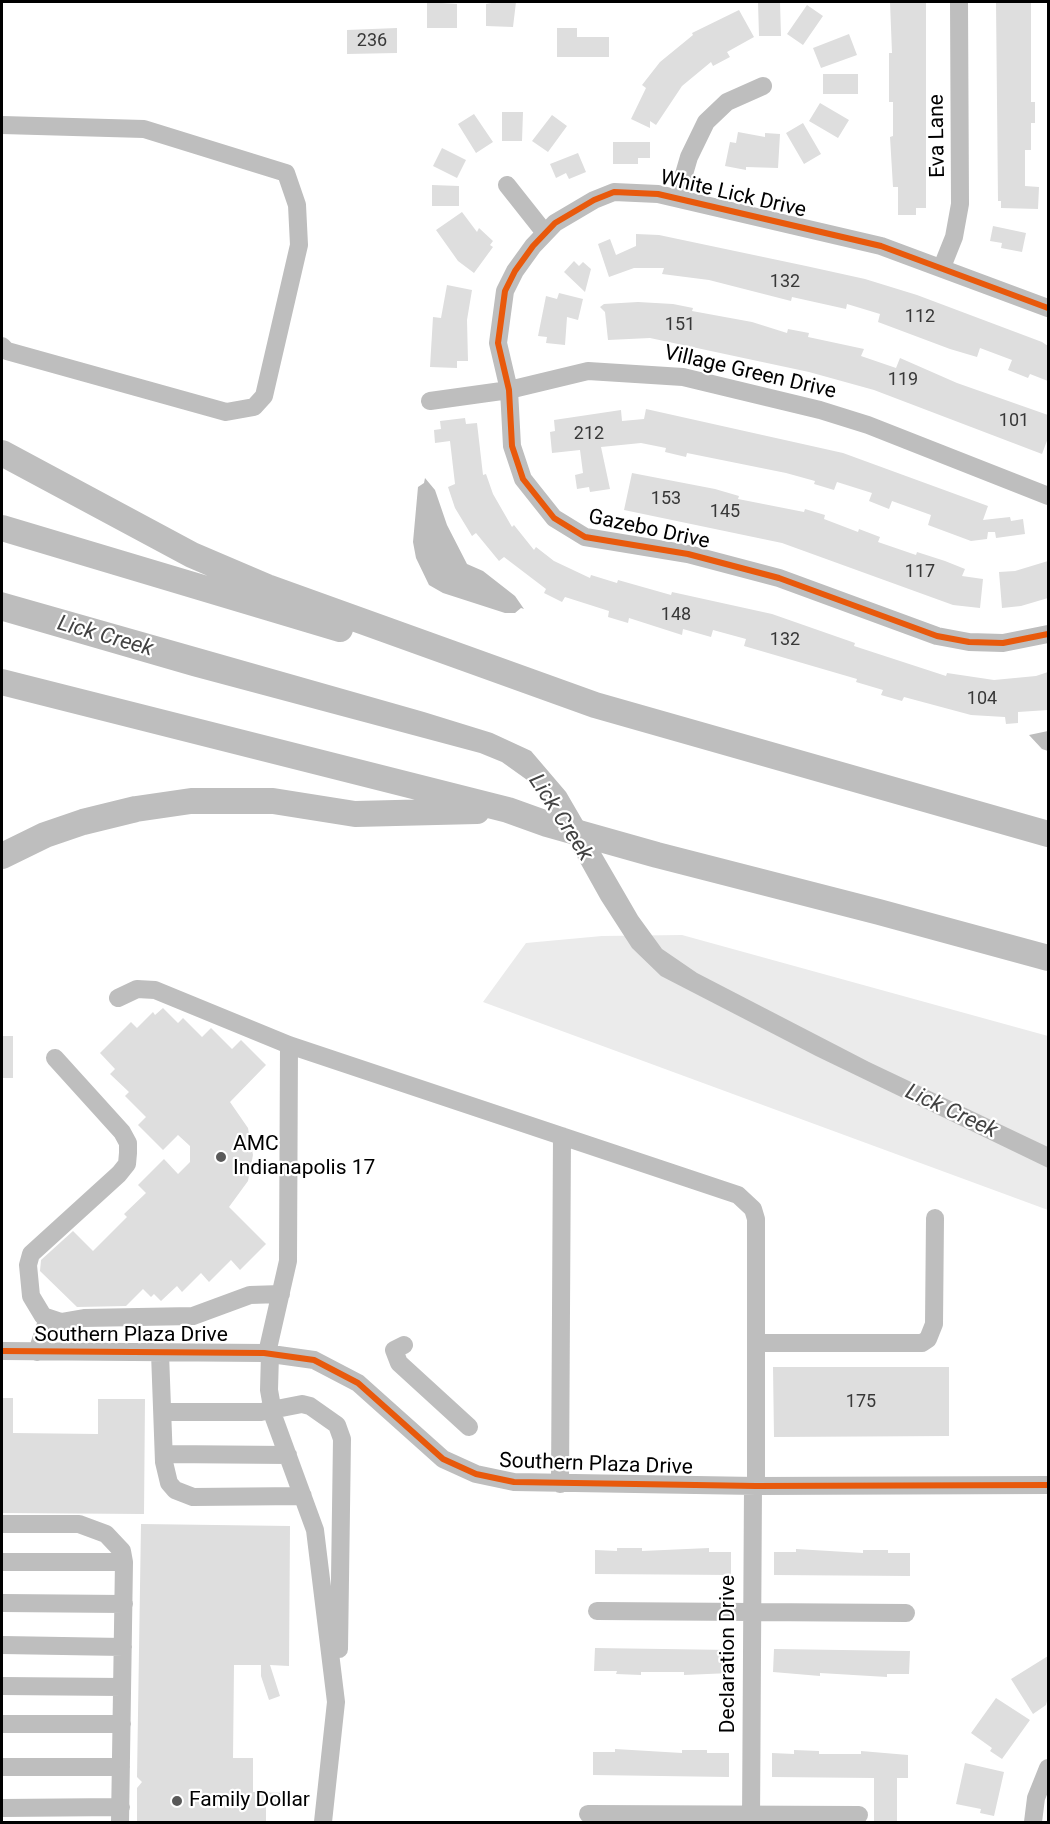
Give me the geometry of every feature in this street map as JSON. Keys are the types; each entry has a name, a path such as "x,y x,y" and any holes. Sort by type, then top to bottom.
{"highway":[{"path":"2,453 217,567 528,681 595,705 1048,834"},
{"path":"2,528 279,611 528,681"},
{"path":"2,682 508,810 657,855 1048,958"},
{"path":"2,856 45,835 83,822 136,809 191,801 273,801 355,814 508,810"}],"street":[{"name":"Eva Lane","path":"942,267 956,230 960,204 959,2"},
{"path":"677,198 689,157 706,122 727,102 763,86"},
{"path":"2,125 144,129 286,173 297,205 299,245 264,396 254,407 226,412 7,351 2,346"},
{"path":"507,185 545,233"},
{"name":"White Lick Drive","path":"509,390 498,343 505,291 515,271 555,223 614,192 658,194 881,246 1048,308"},
{"name":"Village Green Drive","path":"430,401 509,390 588,371 683,377 820,410 868,425 1048,496"},
{"name":"Gazebo Drive","path":"509,390 512,446 523,479 554,518 585,537 688,554 779,578 937,636 969,642 1003,643 1048,634"},
{"name":"Declaration Drive","path":"118,998 137,989 155,990 290,1045 738,1195 753,1209 756,1219 756,1343 751,1819"},
{"path":"290,1045 288,1261 269,1354 269,1390 273,1411 315,1530 336,1702"},
{"path":"55,1058 122,1132 128,1143 128,1153 126,1164 119,1174 31,1254 28,1273 31,1296 37,1308 48,1318 61,1323 84,1318 193,1316 250,1295 281,1294"},
{"path":"560,1484 562,1136"},
{"path":"756,1343 922,1343 928,1339 933,1332 934,1324 934,1218"},
{"path":"37,1352 48,1318"},
{"path":"404,1345 394,1350 399,1362 469,1427"},
{"name":"Southern Plaza Drive","path":"2,1351 269,1354 314,1360 358,1383 429,1448 460,1468 498,1480 560,1484 754,1486 1048,1485"},
{"path":"160,1353 164,1454 169,1483 182,1495 303,1496"},
{"path":"164,1412 273,1411 294,1404 310,1406 328,1417 341,1432 341,1585 336,1702 323,1822"},
{"path":"164,1454 288,1455"},
{"path":"2,1524 80,1524 92,1527 106,1534 117,1544 124,1562 120,1815 2,1808"},
{"path":"2,1562 124,1562"},
{"path":"2,1603 123,1604"},
{"path":"597,1611 906,1613"},
{"path":"2,1645 123,1647"},
{"path":"2,1686 122,1687"},
{"path":"2,1724 122,1724"},
{"path":"2,1767 121,1767"},
{"path":"1033,1822 1036,1798 1048,1768"},
{"path":"588,1814 751,1819 859,1815"}],"shaded area":[{"path":"682,935 1048,1036 1048,1210 483,1002 526,943 602,936"}],"water":[{"path":"425,478 435,490 447,525 467,564 483,571 515,596 524,609 521,608 515,613 505,613 443,593 429,585 416,558 413,542 418,487 424,483"},
{"name":"Lick Creek","path":"2,592 424,712 492,733 531,751 566,792 638,916 662,949 697,973 869,1062 1048,1147 1048,1168 816,1056 661,976 632,948 601,900 548,805 530,782 502,762 480,753 192,676 2,621"},
{"path":"1048,731 1048,751 1042,749 1029,735"}],"building":[{"path":"427,2 457,4 457,28 427,28"},
{"path":"516,2 513,27 486,26 486,4"},
{"path":"758,2 780,2 781,36 759,36"},
{"path":"890,2 926,2 926,208 916,208 916,215 898,215 898,187 893,187 890,137 893,136 893,102 889,102 889,53 892,53"},
{"path":"996,2 1031,2 1031,102 1035,102 1035,123 1031,123 1031,150 1025,150 1025,186 1039,187 1038,209 1001,208 1001,201 998,201"},
{"path":"807,5 823,16 803,45 787,34"},
{"path":"739,10 754,37 727,52 730,57 713,66 711,62 682,86 656,125 650,121 650,128 631,119 646,88 642,85 660,62 693,35 692,33"},
{"path":"397,28 397,53 347,54 347,30"},
{"path":"557,28 577,28 577,37 609,37 609,57 557,57"},
{"path":"849,34 857,55 821,68 813,48"},
{"path":"823,74 858,74 858,94 823,94"},
{"path":"820,103 849,120 838,138 809,121"},
{"path":"502,112 523,112 522,141 502,141"},
{"path":"474,114 493,142 476,153 458,124"},
{"path":"552,115 567,126 548,152 532,141"},
{"path":"803,123 821,154 804,164 786,133"},
{"path":"738,132 765,137 765,133 780,134 778,168 746,167 746,170 725,166 730,142 736,143"},
{"path":"613,142 650,142 650,158 638,158 638,164 613,164"},
{"path":"442,148 466,160 457,178 433,166"},
{"path":"578,153 586,172 569,179 566,173 556,178 550,164"},
{"path":"432,185 459,186 459,206 432,206"},
{"path":"462,212 477,232 479,228 493,241 490,245 493,247 474,273 458,261 436,230"},
{"path":"993,226 1026,233 1022,252 1001,248 1002,243 990,241"},
{"path":"636,234 659,235 806,266 865,279 917,295 1042,342 1048,346 1048,381 1030,374 1028,378 1008,370 1012,360 980,348 977,357 950,349 878,322 880,314 847,304 846,309 792,297 791,301 709,280 662,274 664,268 634,268 609,277 598,244 610,239 616,255 636,246"},
{"path":"574,261 579,266 583,262 591,269 585,292 564,272"},
{"path":"447,285 472,290 467,320 468,361 457,361 457,368 430,367 433,317 441,318"},
{"path":"559,293 583,299 578,320 567,317 565,345 546,343 547,337 538,336 546,296 557,299"},
{"path":"638,302 673,304 693,308 692,311 752,322 787,333 788,329 809,333 808,337 864,349 861,356 896,368 900,358 957,383 1048,415 1048,438 1042,454 874,390 809,372 650,338 608,340 605,312 600,307 604,304"},
{"path":"646,409 843,453 988,506 983,520 1010,517 1011,521 1023,519 1025,534 996,538 995,532 988,532 987,539 971,541 928,525 931,515 892,501 889,509 869,501 872,493 837,482 834,490 814,484 815,481 786,473 687,453 686,457 665,452 666,448 641,443 601,447 610,489 590,492 589,487 577,489 575,475 583,473 580,450 552,453 550,432 555,431 554,420 621,410 622,421 644,419"},
{"path":"465,418 466,424 477,423 483,475 486,474 493,494 512,527 514,525 534,550 536,547 554,561 590,578 591,575 617,583 618,580 671,595 672,592 772,614 855,643 854,646 946,676 947,673 994,680 1036,676 1048,672 1048,710 1018,712 1018,723 1006,724 1005,717 971,715 904,697 902,701 881,695 883,690 856,682 857,679 744,646 746,639 713,630 711,637 683,629 682,635 629,618 628,623 608,617 609,611 565,597 562,602 544,593 546,589 504,557 499,561 476,533 472,536 455,508 448,487 455,484 450,441 435,443 434,430 441,429 440,421"},
{"path":"632,473 715,489 739,496 738,499 804,512 805,509 825,515 824,519 858,532 859,529 880,537 878,542 916,555 917,552 945,561 965,569 962,576 983,579 980,608 953,605 782,543 624,510"},
{"path":"1048,561 1048,598 1021,606 1002,608 999,572 1015,571"},
{"name":"AMC Indianapolis 17","path":"163,1008 178,1023 183,1018 202,1037 211,1028 232,1049 241,1040 266,1065 230,1102 248,1128 253,1155 248,1181 229,1207 266,1244 240,1270 231,1260 209,1282 201,1273 182,1292 177,1286 161,1301 154,1294 151,1297 143,1289 126,1306 77,1307 40,1271 41,1260 73,1231 93,1251 127,1217 124,1214 146,1193 138,1185 164,1159 178,1174 190,1162 190,1146 178,1135 163,1150 138,1125 146,1117 125,1096 129,1092 110,1074 115,1069 100,1053 131,1022 137,1028 153,1012 155,1015"},
{"path":"2,1036 13,1036 13,1078 2,1078"},
{"path":"773,1367 949,1367 949,1436 774,1437"},
{"path":"2,1398 13,1398 13,1433 98,1434 98,1399 145,1399 144,1514 2,1513"},
{"path":"141,1524 290,1526 289,1666 270,1665 280,1696 269,1700 261,1676 261,1665 234,1665 233,1758 253,1758 253,1792 289,1793 289,1805 266,1805 266,1822 137,1822 137,1788 142,1782 137,1777"},
{"path":"617,1548 642,1548 642,1551 709,1548 709,1552 731,1552 731,1575 595,1574 595,1550 617,1551"},
{"path":"796,1549 863,1553 863,1550 888,1550 888,1553 910,1553 910,1576 774,1575 774,1552 796,1552"},
{"path":"595,1648 731,1650 731,1673 684,1675 684,1672 641,1672 641,1675 616,1674 617,1671 594,1671"},
{"path":"774,1649 910,1651 909,1674 887,1674 887,1677 820,1673 820,1676 773,1672"},
{"path":"1048,1656 1046,1705 1033,1714 1011,1679"},
{"path":"996,1698 1030,1720 1002,1759 990,1751 992,1748 971,1733"},
{"path":"615,1749 682,1753 682,1750 707,1750 707,1753 729,1753 729,1777 593,1775 593,1752 615,1752"},
{"path":"794,1750 819,1751 819,1754 861,1754 861,1751 908,1755 908,1778 897,1778 897,1822 874,1822 874,1778 772,1777 772,1753 794,1754"},
{"path":"965,1763 1004,1772 994,1816 980,1813 981,1809 956,1804"}],"cycle path":[{"path":"1048,308 881,246 658,194 614,192 594,200 555,223 533,246 515,271 505,291 498,343 509,390 512,446 523,479 554,518 585,537 688,554 779,578 937,636 969,642 1003,643 1048,634"},
{"path":"2,1351 264,1353 314,1360 358,1383 443,1459 476,1474 514,1482 756,1486 1048,1485"}],"place":[{"name":"AMC Indianapolis 17","path":"221,1157"},
{"name":"Family Dollar","path":"177,1801"}]}
